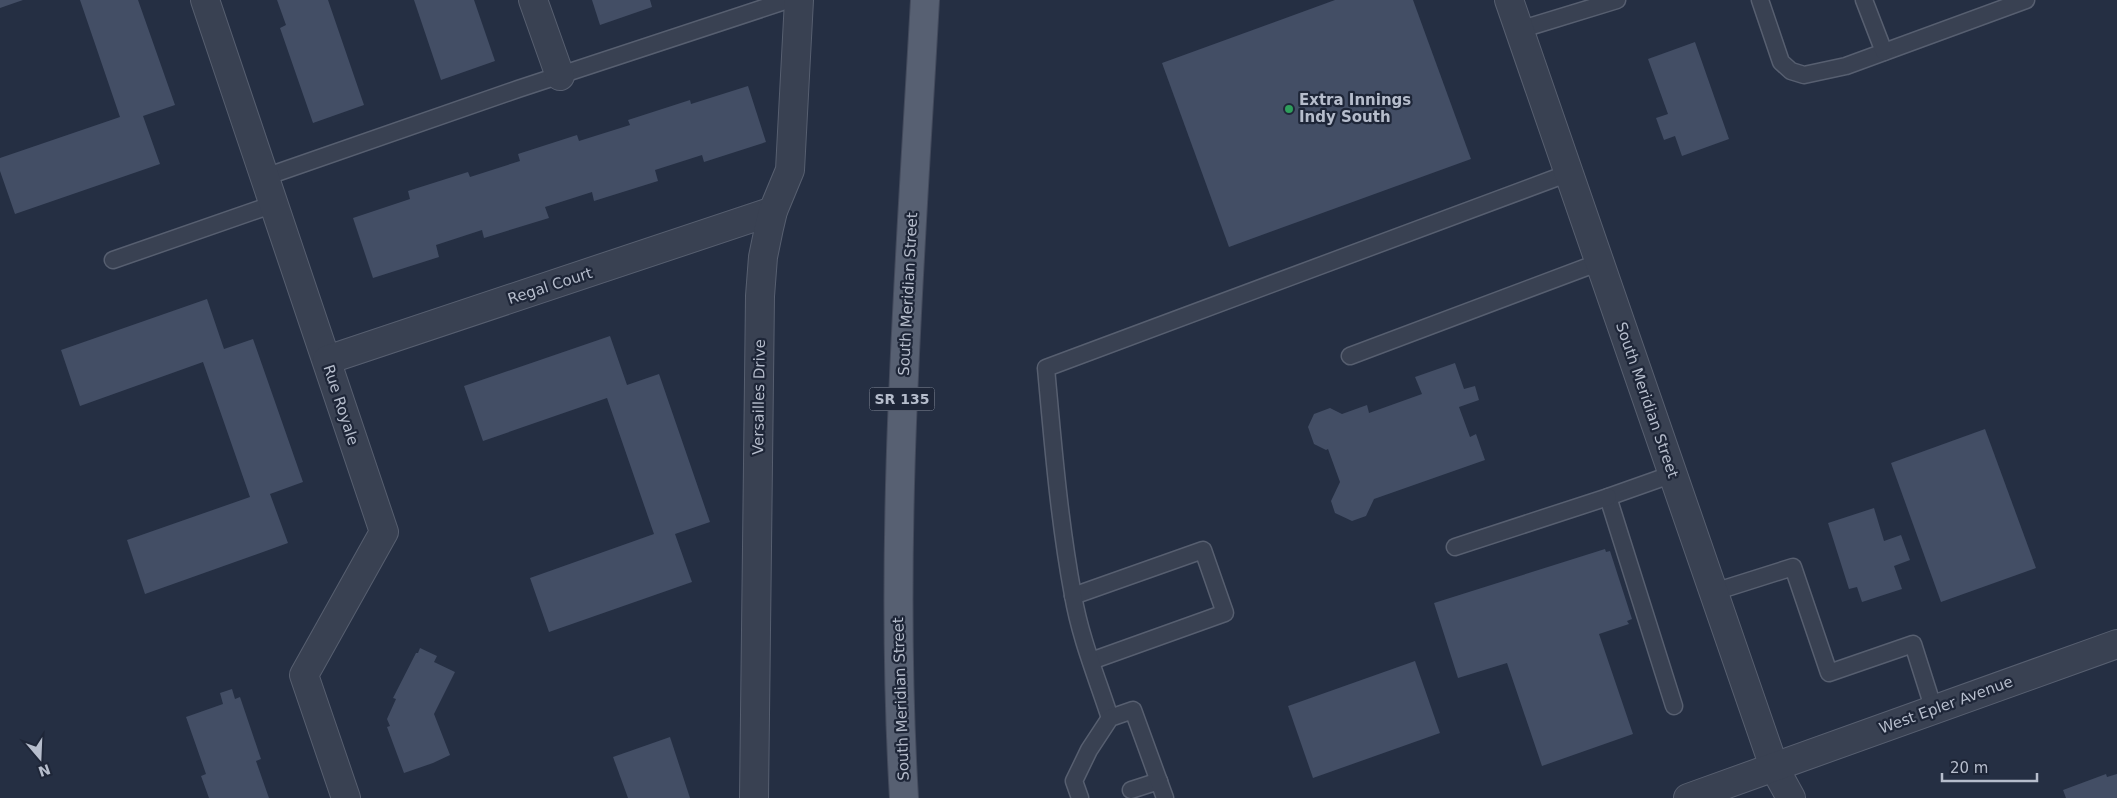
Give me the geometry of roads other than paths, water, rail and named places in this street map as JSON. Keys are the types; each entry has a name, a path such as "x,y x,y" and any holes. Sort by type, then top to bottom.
{"main road":[{"name":"South Meridian Street","path":"904,798 899,682 899,489 904,359 925,0"}],"street":[{"name":"Rue Royale","path":"205,0 384,532 304,675 346,798"},
{"path":"533,0 560,76"},
{"name":"Versailles Drive","path":"754,798 760,296 763,257 773,211 790,170 799,0"},
{"name":"South Meridian Street","path":"1509,0 1774,767 1791,798"},
{"name":"Regal Court","path":"326,360 773,211"},
{"name":"West Epler Avenue","path":"1688,798 2117,644"}],"lane":[{"path":"265,177 788,0"},
{"path":"1520,30 1617,0"},
{"path":"1760,0 1781,62 1791,70 1804,75 1846,66 2026,0"},
{"path":"1864,0 1884,52"},
{"path":"1110,718 1091,661 1073,596 1055,470 1046,368 1569,173"},
{"path":"113,260 274,204"},
{"path":"1350,356 1600,262"},
{"path":"1455,547 1673,474"},
{"path":"1608,497 1674,706"},
{"path":"1073,596 1203,550 1225,613 1091,661"},
{"path":"1714,592 1793,567 1829,673 1913,644 1934,710"},
{"path":"1080,798 1074,781 1089,750 1110,718 1133,710 1165,798"},
{"path":"1131,790 1159,781"}],"place":[{"name":"Extra Innings Indy South","path":"1289,109"}]}
